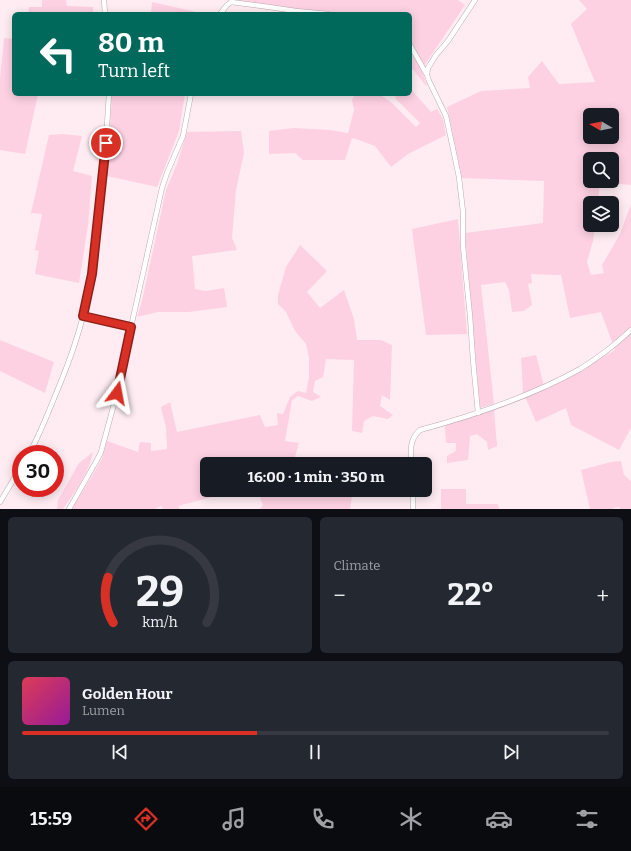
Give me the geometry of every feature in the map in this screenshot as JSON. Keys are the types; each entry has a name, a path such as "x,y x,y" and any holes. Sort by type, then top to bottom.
{"street":[{"path":"104,0 105,12"},
{"path":"427,75 428,68 436,55 448,41 475,0"},
{"path":"222,12 232,1 307,12"},
{"path":"412,49 427,75 446,116 459,177 463,212 463,246 478,413"},
{"path":"33,445 60,384 74,347 83,316 92,274 98,230 108,128 109,96"},
{"path":"68,509 98,460 101,452 117,393 162,188 182,136 191,96"},
{"path":"83,316 131,327"},
{"path":"411,457 412,442 420,430 478,413 526,395 559,380 581,368 616,344 631,330"},
{"path":"0,502 12,482"},
{"path":"413,497 413,509"}],"shaded area":[{"path":"42,0 66,0 67,6 93,7 93,12 28,12 29,7 42,7"},
{"path":"237,0 458,0 465,5 424,66 423,73 427,87 412,68 412,12 284,12 275,8 237,2"},
{"path":"579,0 631,0 631,185 619,184 619,152 583,152 583,188 599,188 599,196 583,196 583,232 594,232 587,262 591,275 604,273 602,265 620,234 631,204 631,428 619,450 571,425 566,408 536,422 523,392 521,358 536,355 545,390 572,376 615,350 601,312 570,318 561,275 531,274 532,283 528,284 532,305 524,311 512,312 509,290 505,282 481,285 494,404 480,408 465,233 543,223 544,181 462,178 447,107 481,91 530,88 528,77 542,61 559,84 595,82 571,24 587,9"},
{"path":"152,2 196,12 151,12"},
{"path":"4,38 12,39 12,96 38,96 25,154 0,150 0,79"},
{"path":"412,90 431,112 437,109 443,119 446,135 408,154 391,167 375,146 352,138 345,160 303,160 295,153 269,154 269,131 294,128 330,130 348,133 354,110 352,100 354,96 382,96 392,103 416,127 420,123 395,98 396,96 412,96"},
{"path":"112,96 185,96 179,131 157,187 107,176"},
{"path":"241,131 244,153 236,190 232,238 237,250 192,256 195,289 206,291 224,288 227,307 189,312 158,312 137,317 142,301 166,190 177,164 187,132"},
{"path":"62,134 82,136 73,171 92,176 88,225 79,283 35,274 39,251 35,250 42,214 31,213 49,135"},
{"path":"458,219 467,334 426,335 412,229"},
{"path":"300,245 327,271 307,292 320,308 344,290 354,319 357,340 381,340 392,345 390,400 382,395 380,406 393,415 388,419 373,416 364,421 362,433 352,431 354,360 326,359 323,377 315,381 313,392 321,397 312,401 298,396 292,400 285,441 299,443 295,457 200,457 200,497 212,497 178,506 180,509 163,509 161,506 155,509 72,509 102,459 107,441 138,452 140,442 151,443 151,451 167,449 166,428 161,407 170,402 177,432 260,415 265,427 278,425 277,413 283,414 290,397 298,391 306,393 309,377 309,358 306,344 295,331 286,312 278,304 278,295 286,267"},
{"path":"0,340 54,362 45,393 0,371"},
{"path":"494,410 497,446 488,450 487,442 477,434 470,436 468,460 447,463 447,456 456,451 456,443 446,443 445,426 463,418"},
{"path":"93,452 85,475 77,489 63,509 57,509 58,500 60,497 64,497 64,489 79,463"},
{"path":"621,461 624,475 631,481 631,509 620,509 619,507 613,509 590,509 581,470 611,462"},
{"path":"441,489 466,489 466,504 498,504 499,509 441,509"},
{"path":"260,497 352,497 350,509 260,509 263,505"}],"route":[{"path":"106,143 98,230 92,274 83,316 131,327 117,393"}]}
